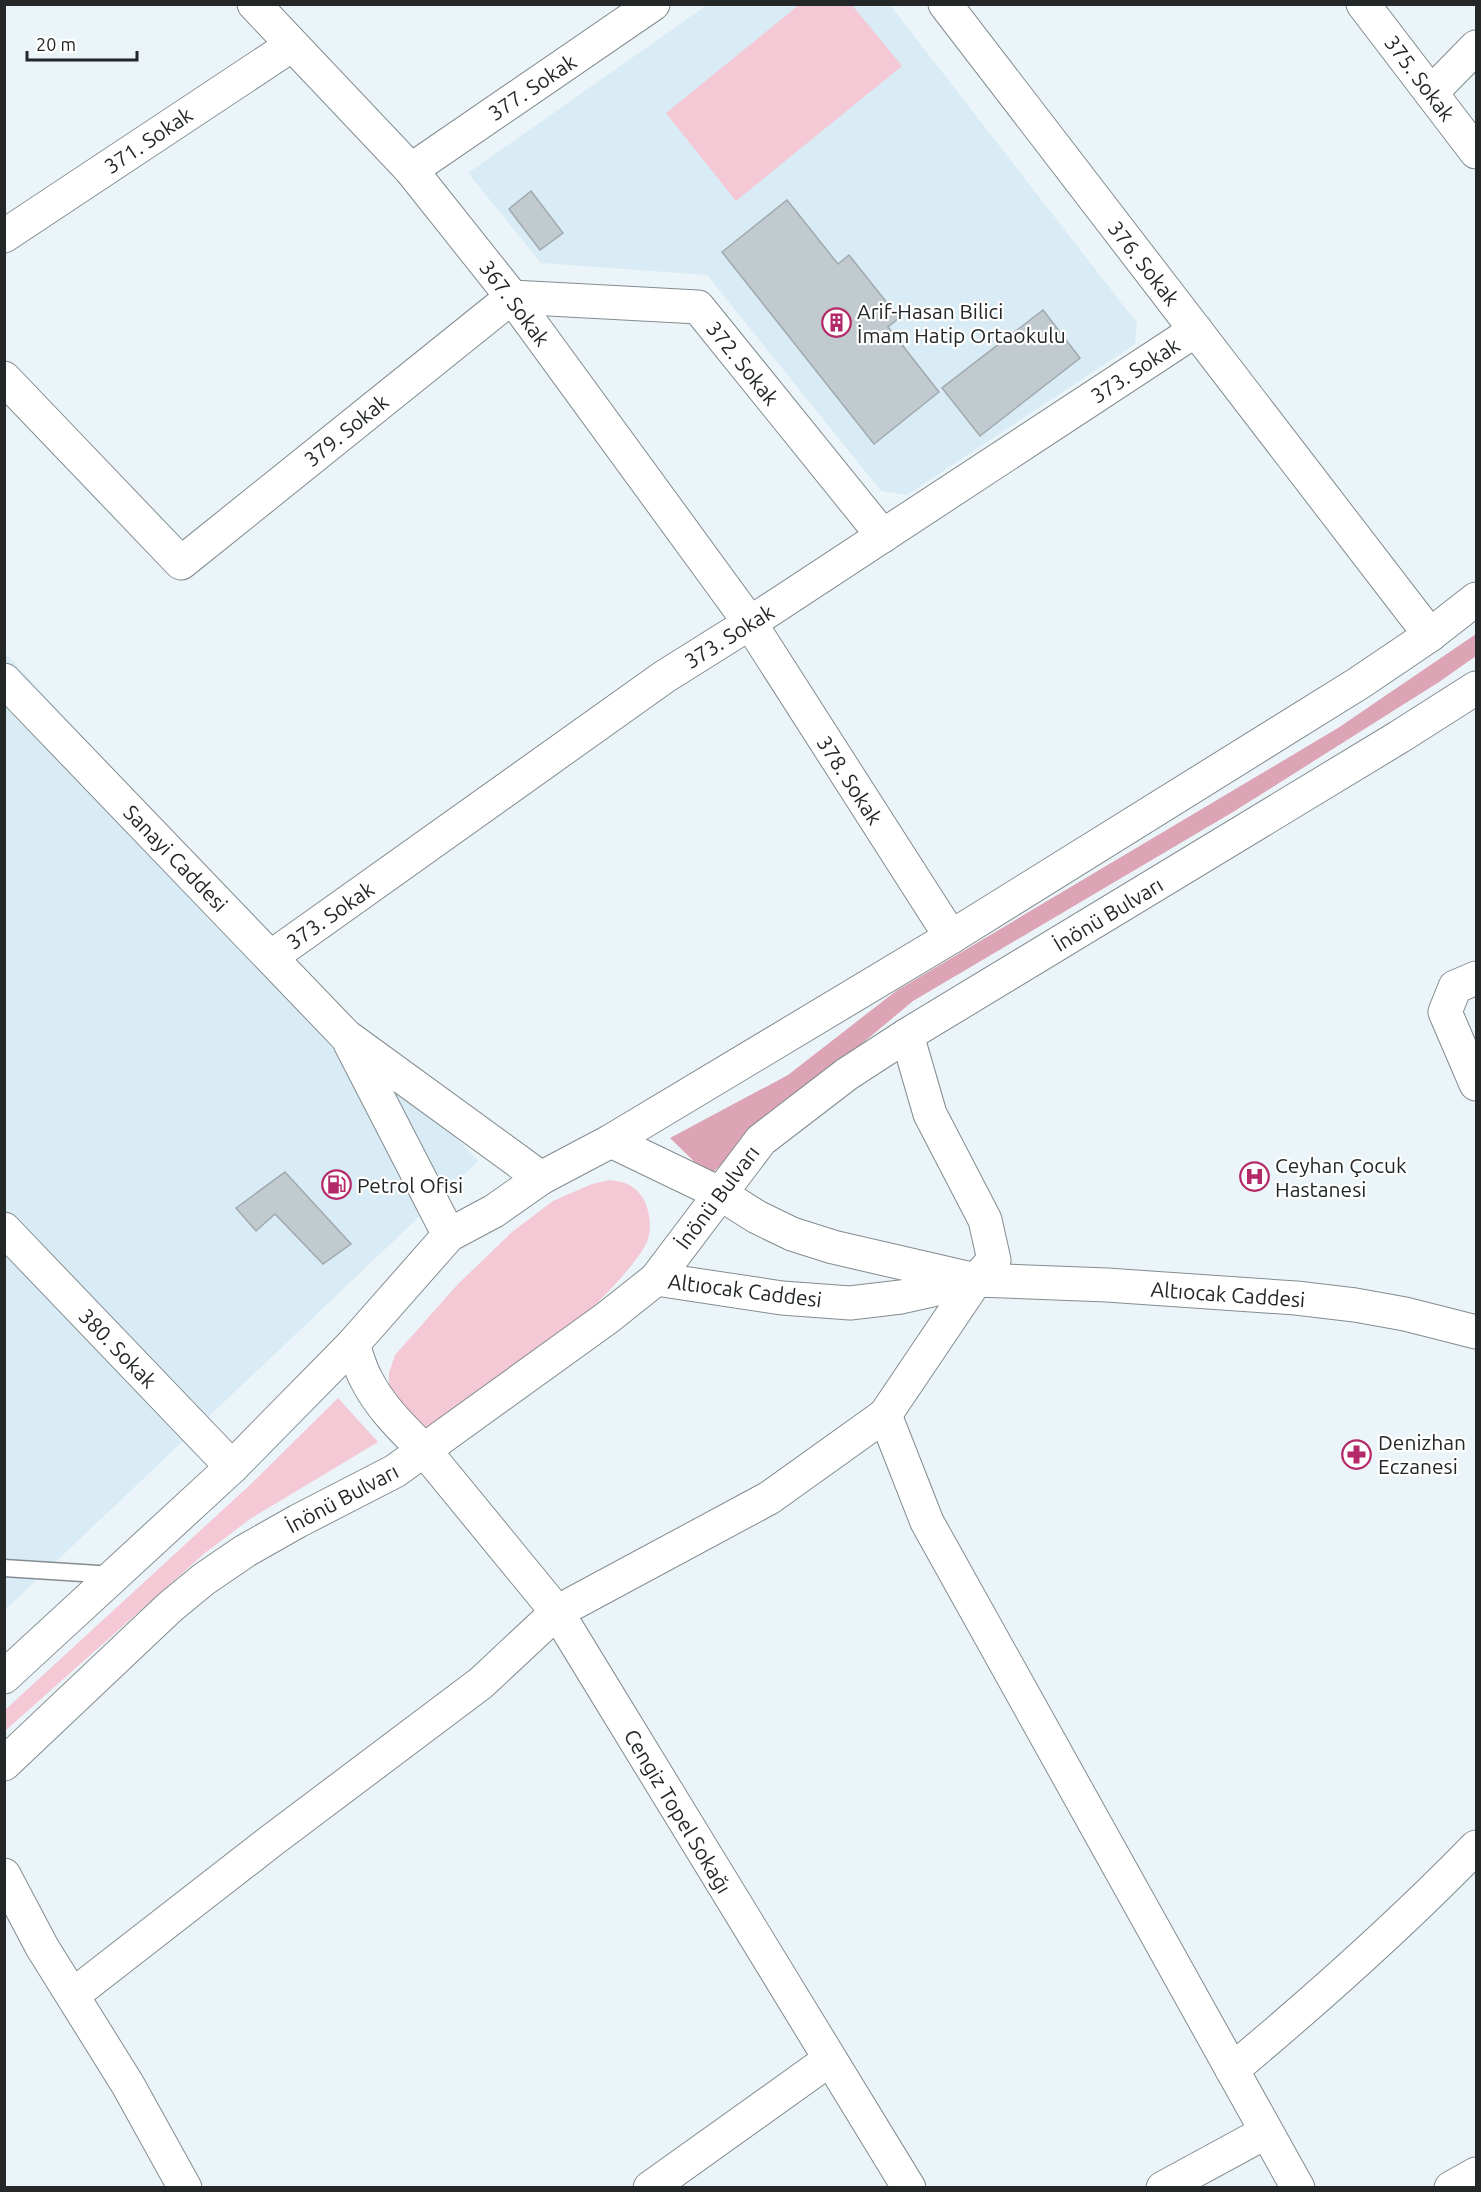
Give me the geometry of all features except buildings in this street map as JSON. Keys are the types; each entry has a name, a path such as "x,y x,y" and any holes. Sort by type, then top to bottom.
{"street":[{"name":"367. Sokak","path":"254,4 411,170 512,297 750,623"},
{"name":"377. Sokak","path":"411,170 653,4"},
{"name":"376. Sokak","path":"945,4 1430,635"},
{"name":"375. Sokak","path":"1364,4 1476,152"},
{"name":"371. Sokak","path":"4,236 292,45"},
{"path":"1431,93 1476,46"},
{"name":"372. Sokak","path":"512,297 698,307 883,536"},
{"name":"379. Sokak","path":"4,378 181,563 512,297"},
{"name":"373. Sokak","path":"271,957 664,677 1196,330"},
{"path":"4,1677 232,1467 353,1344 449,1235 494,1211 541,1178 611,1141 951,937 1359,683 1430,635 1476,599"},
{"name":"378. Sokak","path":"750,623 951,937"},
{"name":"Sanayi Caddesi","path":"4,680 346,1036 541,1178"},
{"name":"İnönü Bulvarı","path":"4,1764 170,1607 204,1579 245,1551 297,1521 396,1471 607,1318 656,1279 761,1140 848,1074 908,1035 1476,688"},
{"path":"1476,978 1455,987 1445,1012 1476,1083"},
{"path":"73,1995 271,1841 481,1683 557,1612 769,1498 885,1415 976,1280 994,1260 985,1220 930,1114 908,1035"},
{"name":"Sanayi Caddesi","path":"346,1036 449,1235"},
{"name":"Altıocak Caddesi","path":"611,1141 719,1193 757,1217 792,1234 832,1247 976,1280 1107,1285 1296,1298 1365,1307 1476,1332"},
{"name":"380. Sokak","path":"4,1229 232,1467"},
{"name":"Altıocak Caddesi","path":"656,1279 782,1298 850,1303 901,1297 976,1280"},
{"name":"Cengiz Topel Sokağı","path":"353,1344 365,1377 377,1398 425,1451 557,1612 909,2187"},
{"path":"885,1415 927,1521 1298,2187"},
{"path":"1232,2070 1316,2000 1476,1847"},
{"path":"4,1875 42,1947 128,2085 185,2187"},
{"path":"650,2187 830,2060"},
{"path":"1163,2187 1266,2132"},
{"path":"1451,2187 1476,2174"}],"lane":[{"path":"4,1568 115,1575"}],"shaded area":[{"path":"707,5 890,5 1137,323 1135,344 907,495 881,491 707,275 541,263 468,173"},
{"path":"799,5 852,5 902,66 736,201 666,113"},
{"path":"1476,634 1476,656 1439,682 1233,812 913,1001 761,1128 709,1176 670,1138 788,1075 896,991 1338,728"},
{"path":"5,653 478,1161 5,1610"},
{"path":"609,1180 626,1184 637,1190 648,1210 650,1225 648,1239 629,1269 574,1326 526,1367 429,1428 411,1425 389,1392 389,1373 395,1355 458,1284 512,1232 553,1201 592,1184"},
{"path":"338,1398 378,1442 250,1519 205,1553 5,1731 5,1710 252,1483"}],"place":[{"name":"Arif-Hasan Bilici İmam Hatip Ortaokulu","path":"836,323"},
{"name":"Ceyhan Çocuk Hastanesi","path":"1254,1177"},
{"name":"Petrol Ofisi","path":"336,1185"},
{"name":"Denizhan Eczanesi","path":"1357,1454"}]}
